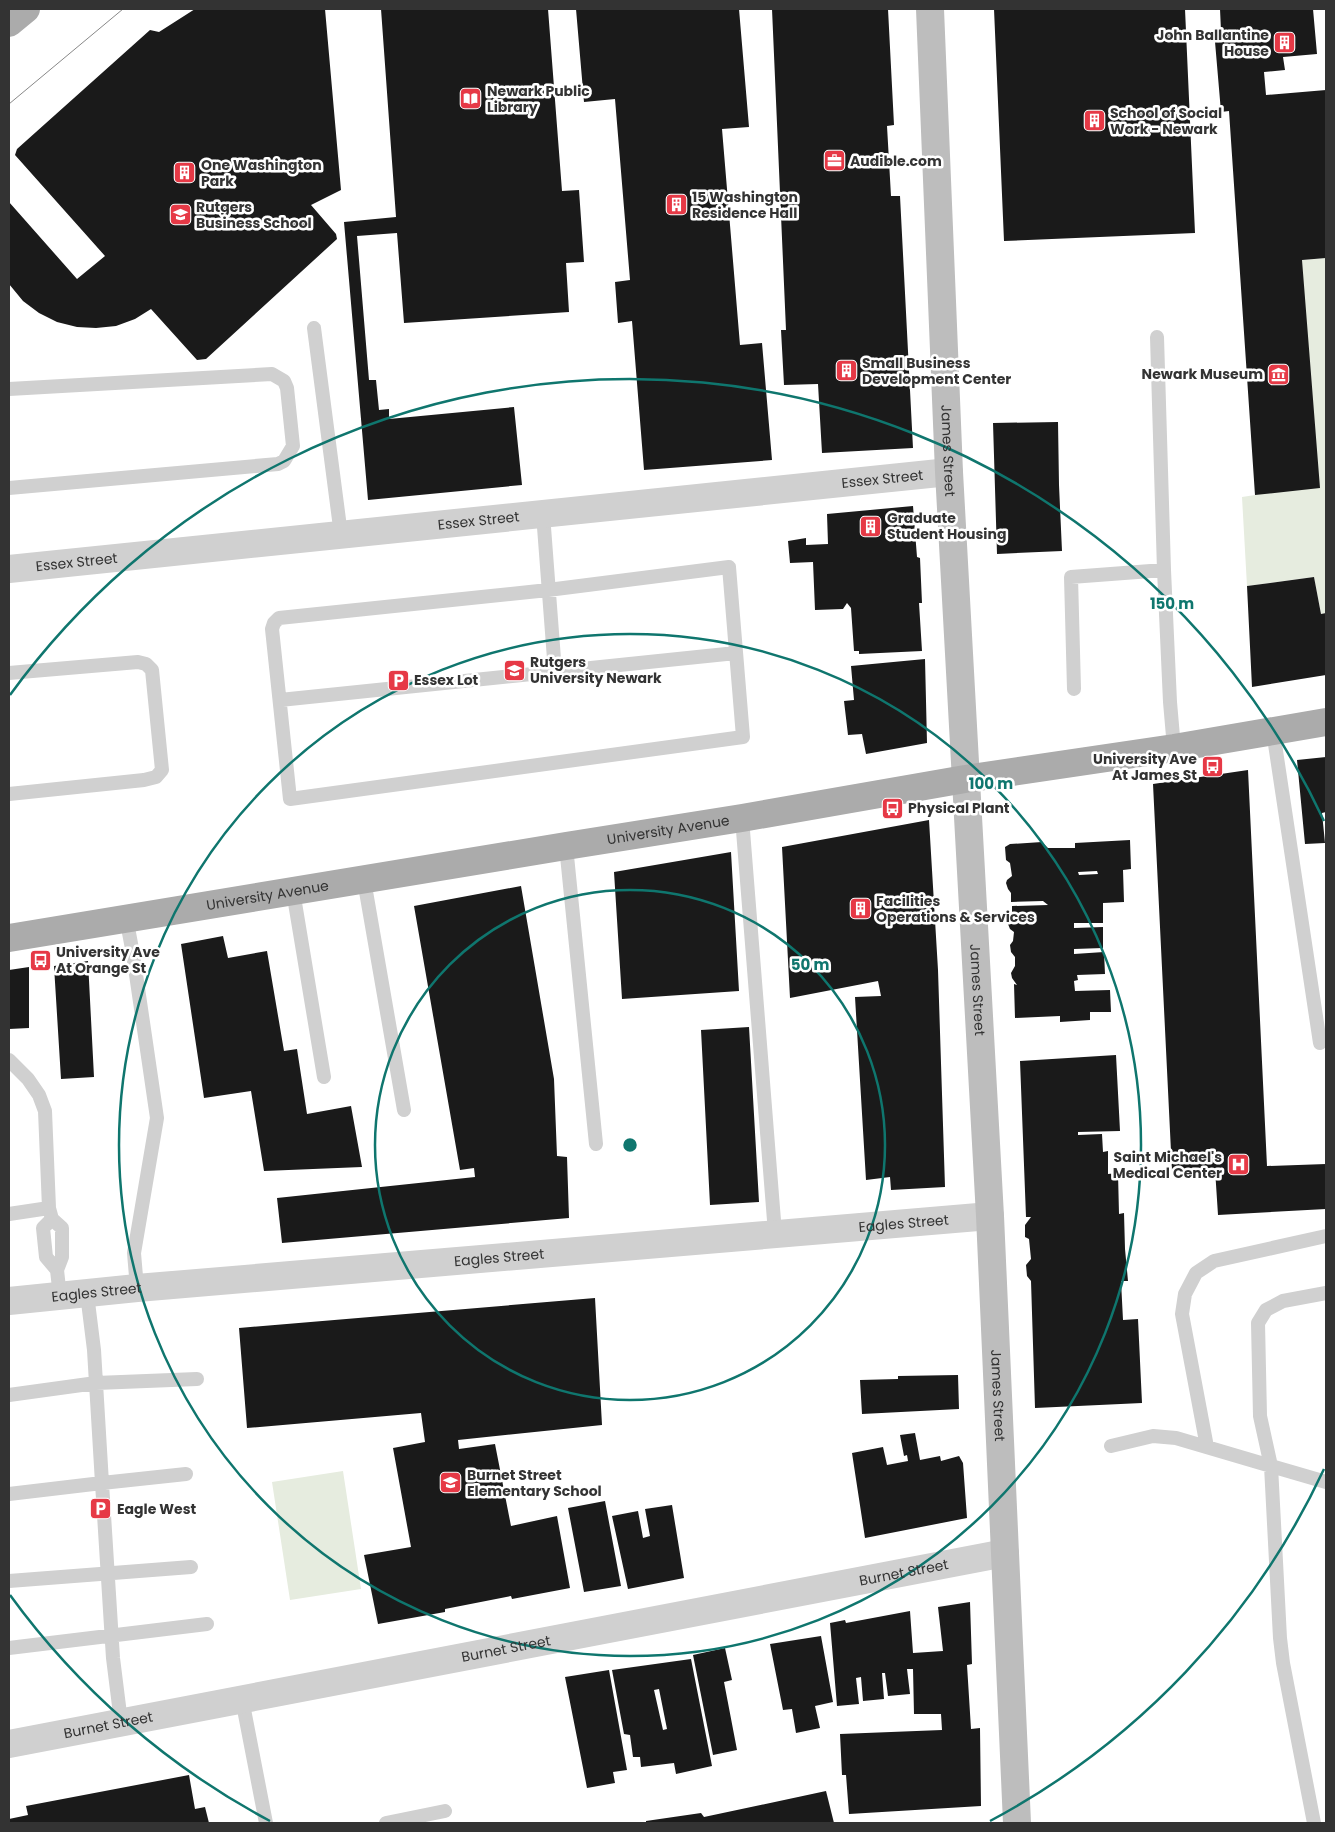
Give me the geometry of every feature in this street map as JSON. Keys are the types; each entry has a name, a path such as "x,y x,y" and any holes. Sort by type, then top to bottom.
{"main road":[{"path":"9,23 26,9"},
{"name":"University Avenue","path":"9,938 742,818 965,779 1174,748 1326,722"}],"street":[{"name":"James Street","path":"930,9 948,472 990,1216 1018,1823"},
{"name":"Essex Street","path":"9,569 948,472"},
{"name":"Eagles Street","path":"9,1301 137,1288 990,1216"},
{"name":"Burnet Street","path":"9,1744 1005,1553"}],"lane":[{"path":"314,328 341,535"},
{"path":"1157,338 1164,570 1174,748"},
{"path":"9,390 46,386 272,374 284,381 287,388 293,446 284,461 278,464 9,488"},
{"path":"543,514 556,672"},
{"path":"729,567 736,653 743,737 290,799 272,629 274,623 282,617 548,590 729,567"},
{"path":"1074,689 1071,577 1164,570"},
{"path":"280,700 736,653"},
{"path":"9,673 138,662 146,664 152,670 162,770 156,777 144,780 9,794"},
{"path":"1273,731 1320,1043"},
{"path":"742,818 775,1233"},
{"path":"566,846 596,1144"},
{"path":"364,880 404,1110"},
{"path":"293,891 324,1077"},
{"path":"126,918 157,1118 134,1253 137,1288"},
{"path":"9,1060 28,1079 39,1095 44,1111 50,1214 62,1228 62,1257 57,1270 60,1297"},
{"path":"9,1214 50,1214"},
{"path":"1207,1447 1182,1314 1185,1294 1196,1273 1214,1261 1326,1236"},
{"path":"1314,1823 1283,1663 1271,1466 1260,1416 1258,1323 1266,1310 1283,1301 1326,1293"},
{"path":"87,1294 96,1383 112,1635 121,1722"},
{"path":"9,1395 96,1383 197,1379"},
{"path":"1110,1446 1153,1436 1176,1438 1326,1482"},
{"path":"9,1494 186,1474"},
{"path":"9,1581 191,1567"},
{"path":"9,1648 207,1624"},
{"path":"242,1699 266,1823"},
{"path":"386,1823 445,1811"}],"shaded area":[{"path":"1326,258 1326,613 1321,614 1314,577 1247,586 1242,497 1255,495 1302,260"},
{"path":"343,1471 361,1589 290,1600 272,1482"}],"building":[{"name":"One Washington Park","path":"195,9 325,9 341,190 311,205 336,234 337,239 206,359 197,360 151,309 135,319 116,326 77,327 57,322 39,313 23,301 9,284 9,202 77,279 105,256 15,155 17,149 150,30 159,32"},
{"name":"Newark Public Library","path":"381,9 548,9 562,191 579,190 584,262 566,263 569,312 404,323 397,233 357,236 369,380 376,380 379,410 389,409 389,419 514,407 522,485 368,500 344,222 396,217"},
{"name":"15 Washington Residence Hall","path":"576,9 739,9 749,127 722,129 740,345 762,343 772,460 644,470 632,321 618,323 615,282 630,280 615,99 584,102"},
{"name":"Audible.com","path":"772,9 888,9 894,125 887,126 891,196 900,196 913,448 822,453 818,384 784,385 781,330 786,330"},
{"name":"School of Social Work - Newark","path":"994,9 1185,9 1195,233 1004,241"},
{"name":"Newark Museum","path":"1220,9 1313,9 1317,54 1283,57 1285,70 1264,72 1266,95 1326,90 1326,258 1302,260 1320,488 1255,495 1229,111 1221,112 1214,30 1221,31"},
{"path":"1058,422 1062,551 997,554 993,423"},
{"path":"913,506 917,557 920,558 922,603 919,603 922,651 859,654 859,651 854,651 851,608 847,603 843,609 815,610 813,562 790,563 788,541 806,538 806,545 828,544 827,514"},
{"path":"1314,577 1321,614 1326,613 1326,675 1252,687 1247,586"},
{"path":"925,659 927,743 866,754 862,734 848,735 844,701 854,700 851,666"},
{"path":"1326,757 1326,812 1322,813 1325,843 1305,844 1297,760"},
{"path":"1248,770 1267,1166 1326,1164 1326,1209 1218,1215 1215,1169 1172,1172 1153,784"},
{"path":"929,820 938,970 945,1187 891,1190 890,1177 866,1180 855,997 881,996 878,981 790,998 782,847"},
{"path":"1130,840 1131,869 1123,870 1124,902 1103,903 1103,923 1074,923 1074,928 1103,927 1103,948 1074,949 1074,954 1104,952 1105,974 1077,975 1078,980 1074,981 1075,991 1110,990 1111,1012 1090,1012 1090,1020 1060,1022 1060,1016 1015,1018 1014,984 1017,985 1011,973 1015,966 1015,957 1011,952 1010,945 1013,941 1014,932 1008,924 1009,918 1012,915 1012,906 1048,905 1043,901 1011,902 1011,893 1006,883 1012,876 1010,863 1006,860 1005,847 1010,844 1042,842 1048,848 1075,848 1075,843","holes":["1097,871 1098,874 1079,875 1078,872"]},
{"path":"731,852 739,991 622,999 614,872"},
{"path":"521,886 554,1079 557,1156 567,1157 569,1218 282,1243 277,1198 475,1177 474,1168 460,1170 414,906"},
{"path":"223,936 228,958 267,951 284,1051 297,1049 307,1114 351,1106 362,1167 264,1171 251,1091 204,1098 181,944"},
{"path":"88,961 94,1077 61,1079 54,966"},
{"path":"29,967 29,1028 9,1029 9,970"},
{"path":"749,1027 759,1202 710,1205 701,1030"},
{"path":"1116,1055 1120,1131 1078,1132 1078,1135 1102,1134 1103,1152 1108,1151 1108,1174 1118,1173 1119,1214 1124,1213 1128,1281 1121,1281 1123,1320 1138,1319 1142,1403 1035,1408 1031,1281 1027,1276 1026,1265 1031,1259 1029,1239 1025,1237 1025,1225 1031,1217 1026,1217 1020,1061"},
{"name":"Burnet Street Elementary School","path":"595,1298 602,1425 458,1440 459,1449 495,1444 511,1526 557,1516 570,1588 512,1599 511,1596 445,1609 445,1612 378,1624 364,1555 411,1547 393,1448 425,1442 421,1413 247,1428 239,1328"},
{"path":"958,1375 959,1409 862,1414 860,1380 898,1379 898,1376"},
{"path":"915,1433 920,1460 940,1456 941,1461 959,1456 963,1463 967,1518 865,1538 852,1453 883,1447 887,1465 908,1461 907,1455 904,1456 900,1435"},
{"path":"605,1501 621,1586 584,1592 568,1508"},
{"path":"672,1505 684,1578 628,1589 612,1516 638,1511 643,1538 650,1536 645,1509"},
{"path":"970,1602 972,1664 967,1665 971,1729 980,1728 981,1806 849,1814 846,1775 842,1775 840,1734 942,1730 941,1714 914,1714 913,1669 907,1669 910,1694 888,1696 885,1673 882,1673 884,1699 863,1701 861,1677 856,1678 859,1704 837,1706 830,1623 845,1620 846,1623 910,1611 913,1653 943,1651 938,1607"},
{"path":"821,1636 833,1702 815,1706 820,1728 796,1733 792,1709 783,1710 770,1644"},
{"path":"725,1648 732,1680 724,1682 737,1750 713,1755 693,1655"},
{"path":"691,1659 712,1766 676,1774 674,1763 641,1767 640,1757 633,1757 630,1735 624,1734 612,1670","holes":["659,1689 667,1729 663,1730 654,1690"]},
{"path":"609,1670 627,1770 613,1772 615,1783 587,1788 565,1677"},
{"path":"189,1775 195,1809 205,1807 209,1823 9,1823 9,1819 28,1815 26,1806"},
{"path":"826,1791 834,1823 646,1823 646,1821 701,1813 704,1817"}],"tram line":[{"path":"9,104 123,9"}],"place":[{"name":"John Ballantine House","path":"1285,43"},
{"name":"Newark Public Library","path":"471,99"},
{"name":"School of Social Work - Newark","path":"1094,121"},
{"name":"Audible.com","path":"834,161"},
{"name":"One Washington Park","path":"185,173"},
{"name":"15 Washington Residence Hall","path":"676,205"},
{"name":"Rutgers Business School","path":"180,215"},
{"name":"Small Business Development Center","path":"846,371"},
{"name":"Newark Museum","path":"1279,374"},
{"name":"Graduate Student Housing","path":"871,526"},
{"name":"Rutgers University Newark","path":"514,670"},
{"name":"Essex Lot","path":"398,680"},
{"name":"University Ave At James St","path":"1213,767"},
{"name":"Physical Plant","path":"892,808"},
{"name":"Facilities Operations & Services","path":"860,909"},
{"name":"University Ave At Orange St","path":"40,960"},
{"name":"Saint Michael's Medical Center","path":"1238,1165"},
{"name":"Burnet Street Elementary School","path":"451,1483"},
{"name":"Eagle West","path":"101,1509"}]}
